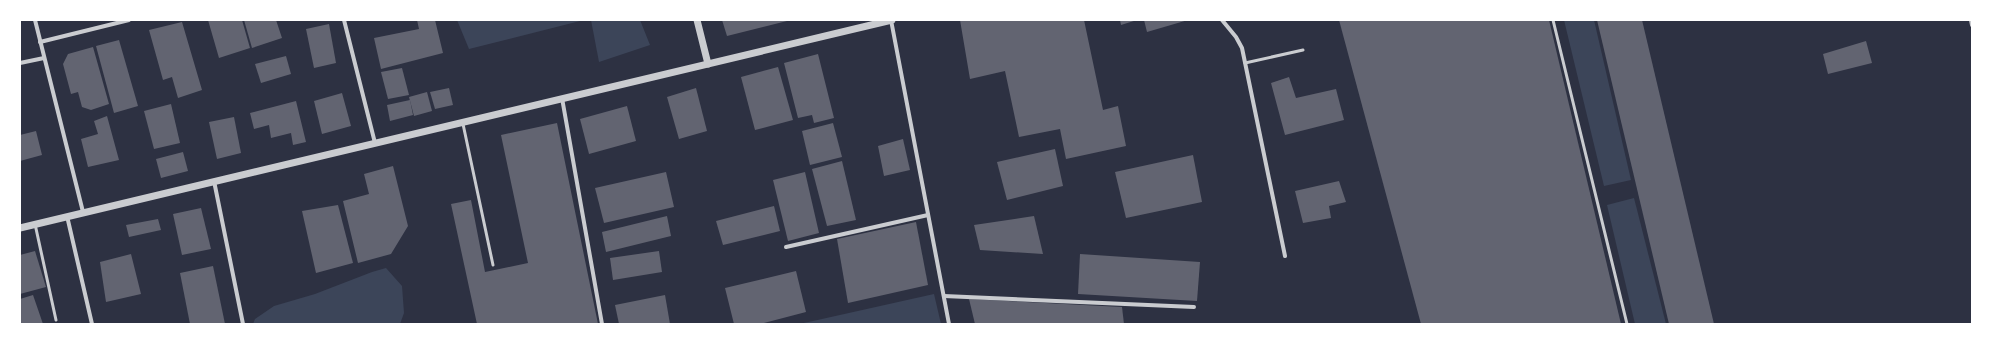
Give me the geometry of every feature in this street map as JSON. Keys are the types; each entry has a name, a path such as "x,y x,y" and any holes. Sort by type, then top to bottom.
{"street":[{"path":"35,20 83,212"},
{"path":"40,42 129,20"},
{"path":"344,20 375,143"},
{"path":"697,20 708,64"},
{"path":"20,228 891,20 944,296 947,324"},
{"path":"1222,20 1239,43 1245,63 1285,256"},
{"path":"1971,20 1972,25"},
{"path":"20,63 44,58"},
{"path":"562,98 602,324"},
{"path":"214,181 243,324"},
{"path":"786,247 928,215"},
{"path":"67,216 92,324"},
{"path":"944,296 1194,307"}],"lane":[{"path":"1553,20 1627,324"},
{"path":"1245,63 1303,50"},
{"path":"463,122 493,265"},
{"path":"35,224 56,320"}],"shaded area":[{"path":"457,20 584,20 469,49"},
{"path":"591,20 640,20 650,45 599,62"},
{"path":"1564,20 1594,20 1631,180 1604,186"},
{"path":"1634,198 1666,324 1635,324 1607,205"},
{"path":"386,268 402,286 404,313 400,324 253,324 255,319 274,306 315,294"},
{"path":"934,294 941,324 799,324 813,321"}],"building":[{"path":"208,20 242,20 250,48 219,58"},
{"path":"244,20 276,20 282,38 252,48"},
{"path":"417,20 435,20 443,53 381,69 374,38 419,29"},
{"path":"722,20 787,20 787,21 727,36"},
{"path":"960,20 1084,20 1103,110 1118,106 1126,146 1066,159 1060,129 1019,137 1005,71 970,79"},
{"path":"1120,20 1137,20 1121,25"},
{"path":"1144,20 1188,20 1147,32"},
{"path":"1339,20 1549,20 1621,324 1421,324"},
{"path":"1597,20 1642,20 1714,324 1669,324"},
{"path":"182,22 202,90 178,98 172,77 163,80 149,30"},
{"path":"329,24 336,63 314,68 306,29"},
{"path":"119,40 138,106 114,113 96,46"},
{"path":"1866,41 1872,63 1828,74 1823,54"},
{"path":"93,47 109,104 91,110 82,107 78,92 71,94 63,64 68,54"},
{"path":"818,54 834,118 814,123 812,115 798,118 784,63"},
{"path":"286,56 291,74 261,83 255,64"},
{"path":"778,67 793,120 755,130 741,77"},
{"path":"402,68 409,95 388,99 381,72"},
{"path":"1289,77 1296,98 1336,89 1344,120 1285,135 1271,83"},
{"path":"449,88 453,105 435,109 430,92"},
{"path":"696,88 707,131 679,139 667,97"},
{"path":"427,92 432,111 414,116 409,97"},
{"path":"342,93 351,126 322,134 314,101"},
{"path":"410,100 413,115 390,121 387,105"},
{"path":"296,101 306,142 293,145 291,133 271,138 269,125 254,129 250,113"},
{"path":"171,104 180,143 154,149 144,111"},
{"path":"627,106 636,141 589,154 580,119"},
{"path":"107,116 119,160 88,167 81,139 98,134 94,121"},
{"path":"234,117 241,153 217,159 209,122"},
{"path":"557,123 598,324 477,324 451,204 471,200 485,272 528,263 501,135"},
{"path":"833,123 842,157 810,165 802,131"},
{"path":"36,131 42,155 20,161 20,135"},
{"path":"903,139 910,170 884,176 878,146"},
{"path":"1055,149 1063,186 1007,200 997,162"},
{"path":"183,152 188,171 161,178 156,159"},
{"path":"1193,155 1202,202 1126,218 1115,172"},
{"path":"842,161 856,220 827,226 812,169"},
{"path":"393,166 408,226 391,254 358,263 343,201 369,194 364,174"},
{"path":"666,172 674,207 604,223 595,188"},
{"path":"805,172 819,233 788,241 773,180"},
{"path":"1339,181 1346,202 1329,206 1331,218 1303,223 1295,191"},
{"path":"338,205 353,263 316,273 302,211"},
{"path":"774,206 780,231 723,245 716,221"},
{"path":"201,208 211,249 182,255 173,214"},
{"path":"667,216 671,236 606,252 602,232"},
{"path":"1034,216 1043,254 980,250 974,225"},
{"path":"158,219 161,230 129,237 126,225"},
{"path":"916,222 928,285 848,303 837,239"},
{"path":"35,251 46,287 20,294 20,255"},
{"path":"659,251 662,272 613,280 610,258"},
{"path":"131,254 141,294 106,302 100,262"},
{"path":"1080,254 1200,262 1197,301 1078,294"},
{"path":"213,266 225,324 190,324 180,273"},
{"path":"796,271 806,312 760,324 734,324 725,288"},
{"path":"33,295 43,324 20,324 20,299"},
{"path":"665,295 670,324 619,324 615,305"},
{"path":"969,299 1122,307 1124,324 975,324"}]}
